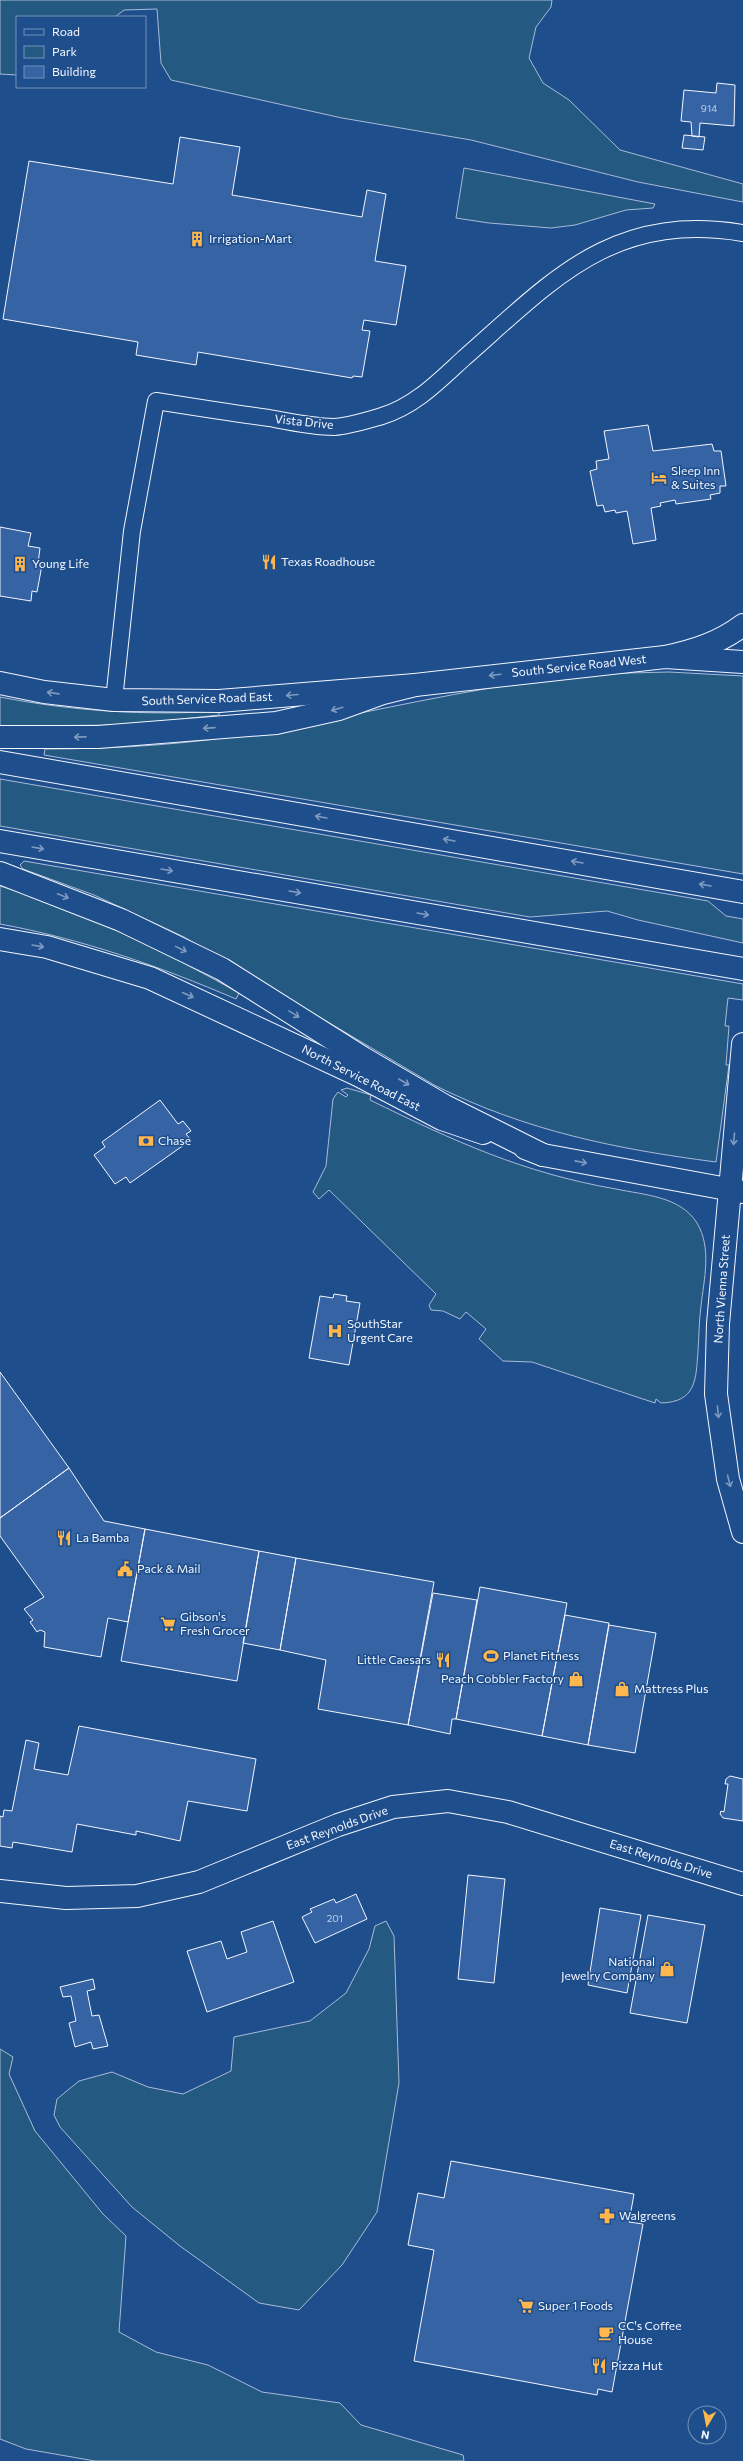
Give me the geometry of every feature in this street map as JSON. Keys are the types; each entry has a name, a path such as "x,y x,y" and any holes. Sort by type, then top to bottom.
{"main road":[{"path":"665,657 692,652 717,642 743,624"},
{"name":"South Service Road West","path":"415,685 665,657 743,662"},
{"name":"South Service Road East","path":"0,683 44,692 114,700 219,701 415,685"},
{"path":"0,737 98,737 276,723 339,709 415,685"},
{"path":"0,762 743,892"},
{"path":"0,841 743,969"},
{"path":"0,873 120,920 222,969 376,1066 446,1106 543,1154"},
{"name":"North Service Road East","path":"0,939 47,947 150,978 352,1072 442,1119 543,1154 736,1191"},
{"name":"North Vienna Street","path":"743,1044 736,1191 718,1324 716,1394 728,1479 743,1532"},
{"name":"East Reynolds Drive","path":"0,1891 66,1898 137,1896 199,1882 338,1826 393,1807 448,1801 508,1812 743,1884"}],"street":[{"name":"Vista Drive","path":"114,700 132,531 156,400 306,424 335,427 383,416 410,403 432,387 553,280 583,259 615,244 647,234 681,229 718,229 743,233"}],"green space":[{"path":"0,0 552,0 551,7 536,27 529,58 543,83 569,100 620,150 743,184 743,202 638,182 471,140 342,118 171,80 161,63 157,9 124,10 116,16 16,16 16,75 0,74"},
{"path":"464,168 655,204 653,208 626,210 575,225 551,228 489,223 456,218"},
{"path":"669,672 743,676 743,874 44,755 45,749 157,745 241,736 490,688 565,677"},
{"path":"0,697 82,709 164,713 219,711 219,715 127,725 0,726"},
{"path":"0,779 708,901 726,916 743,919 743,943 638,920 607,911 530,917 0,826"},
{"path":"24,861 743,984 743,1000 728,998 725,1026 729,1026 726,1065 729,1065 716,1162 643,1151 573,1136 504,1115 470,1102 436,1086 184,937 94,895 23,869 20,865"},
{"path":"0,886 32,896 93,920 152,947 239,993 236,999 178,975 120,955 61,937 0,924"},
{"path":"347,1088 371,1095 370,1100 431,1129 519,1165 582,1182 661,1198 681,1207 690,1214 702,1233 706,1253 706,1264 695,1380 688,1394 673,1402 661,1403 656,1399 655,1403 532,1362 503,1361 479,1339 486,1329 466,1312 460,1319 443,1311 431,1310 429,1305 436,1294 329,1190 319,1199 313,1192 326,1166 333,1099 338,1092 346,1097 348,1095 341,1090"},
{"path":"386,1921 394,1936 399,2083 377,2212 342,2265 299,2310 259,2303 180,2246 132,2207 60,2127 54,2115 57,2099 79,2081 112,2072 148,2087 183,2094 231,2071 234,2037 310,2021 346,1993 369,1949 375,1926"},
{"path":"0,2049 13,2057 9,2074 35,2131 103,2214 126,2236 119,2332 156,2352 208,2365 262,2392 340,2403 361,2425 463,2455 464,2461 95,2461 26,2449 0,2439"}],"building":[{"path":"717,83 735,85 734,126 700,123 699,137 692,136 691,122 681,121 684,90 716,93"},
{"path":"684,135 705,137 703,150 682,148"},
{"name":"Irrigation-Mart","path":"180,137 240,147 232,195 362,217 367,190 386,194 375,261 406,266 396,325 364,320 362,330 370,331 362,377 353,376 352,378 198,352 196,365 136,355 138,342 3,319 29,161 173,184"},
{"name":"Sleep Inn & Suites","path":"648,425 653,451 712,444 714,451 721,451 726,486 720,486 720,493 710,495 711,499 676,504 675,500 660,503 661,506 651,508 656,540 633,544 627,511 616,513 615,510 605,512 603,505 597,506 590,471 597,469 596,461 609,459 604,431"},
{"name":"Young Life","path":"0,527 31,533 28,546 40,548 38,564 42,565 37,592 32,591 31,601 0,596"},
{"name":"Chase","path":"160,1100 178,1124 183,1121 191,1131 186,1134 191,1140 130,1183 126,1177 115,1184 94,1155 105,1147 102,1142"},
{"name":"SouthStar Urgent Care","path":"334,1294 347,1296 346,1301 360,1303 349,1365 309,1358 320,1296 333,1298"},
{"path":"0,1372 69,1468 0,1518"},
{"path":"69,1468 104,1521 145,1529 128,1622 108,1618 101,1657 44,1647 45,1632 40,1630 37,1632 30,1622 33,1620 24,1609 44,1597 0,1536 0,1518"},
{"path":"145,1529 259,1551 237,1681 121,1661"},
{"path":"259,1551 296,1558 280,1650 243,1643"},
{"path":"296,1558 434,1582 408,1725 318,1709 326,1660 280,1650"},
{"path":"480,1587 567,1603 542,1736 456,1719"},
{"name":"Little Caesars","path":"433,1593 477,1600 456,1719 452,1719 450,1734 408,1725"},
{"name":"Peach Cobbler Factory","path":"565,1615 609,1623 588,1745 542,1736"},
{"name":"Mattress Plus","path":"609,1625 656,1633 635,1753 588,1745"},
{"path":"79,1726 256,1759 247,1811 188,1801 180,1841 136,1831 136,1835 77,1824 72,1852 13,1842 12,1848 0,1846 0,1816 3,1817 4,1810 12,1811 26,1740 39,1743 34,1769 68,1775"},
{"path":"730,1776 743,1779 743,1821 723,1818 720,1814 721,1811 724,1812 728,1784 725,1784 726,1779"},
{"path":"468,1875 505,1879 494,1983 458,1979"},
{"path":"356,1894 367,1919 315,1943 302,1917 312,1912 310,1909 334,1899 336,1903"},
{"path":"600,1908 641,1915 627,1993 588,1985"},
{"name":"National Jewelry Company","path":"648,1915 705,1925 687,2023 630,2013"},
{"path":"273,1921 294,1982 207,2012 187,1951 221,1941 227,1959 247,1952 241,1932"},
{"path":"93,1979 95,1989 87,1991 92,2016 99,2015 108,2046 93,2049 91,2042 75,2047 69,2023 76,2021 71,1996 63,1997 60,1987"},
{"name":"Super 1 Foods","path":"451,2161 634,2194 629,2222 643,2224 612,2392 598,2389 597,2395 414,2361 434,2250 408,2245 418,2193 444,2198"}],"place":[{"name":"Irrigation-Mart","path":"197,239"},
{"name":"Sleep Inn & Suites","path":"659,478"},
{"name":"Texas Roadhouse","path":"269,562"},
{"name":"Young Life","path":"20,564"},
{"name":"Chase","path":"146,1141"},
{"name":"SouthStar Urgent Care","path":"335,1331"},
{"name":"La Bamba","path":"64,1538"},
{"name":"Pack & Mail","path":"125,1569"},
{"name":"Gibson's Fresh Grocer","path":"168,1624"},
{"name":"Planet Fitness","path":"491,1656"},
{"name":"Little Caesars","path":"443,1660"},
{"name":"Peach Cobbler Factory","path":"576,1679"},
{"name":"Mattress Plus","path":"622,1689"},
{"name":"National Jewelry Company","path":"667,1969"},
{"name":"Walgreens","path":"607,2216"},
{"name":"Super 1 Foods","path":"526,2306"},
{"name":"CC's Coffee House","path":"606,2333"},
{"name":"Pizza Hut","path":"599,2366"}]}
